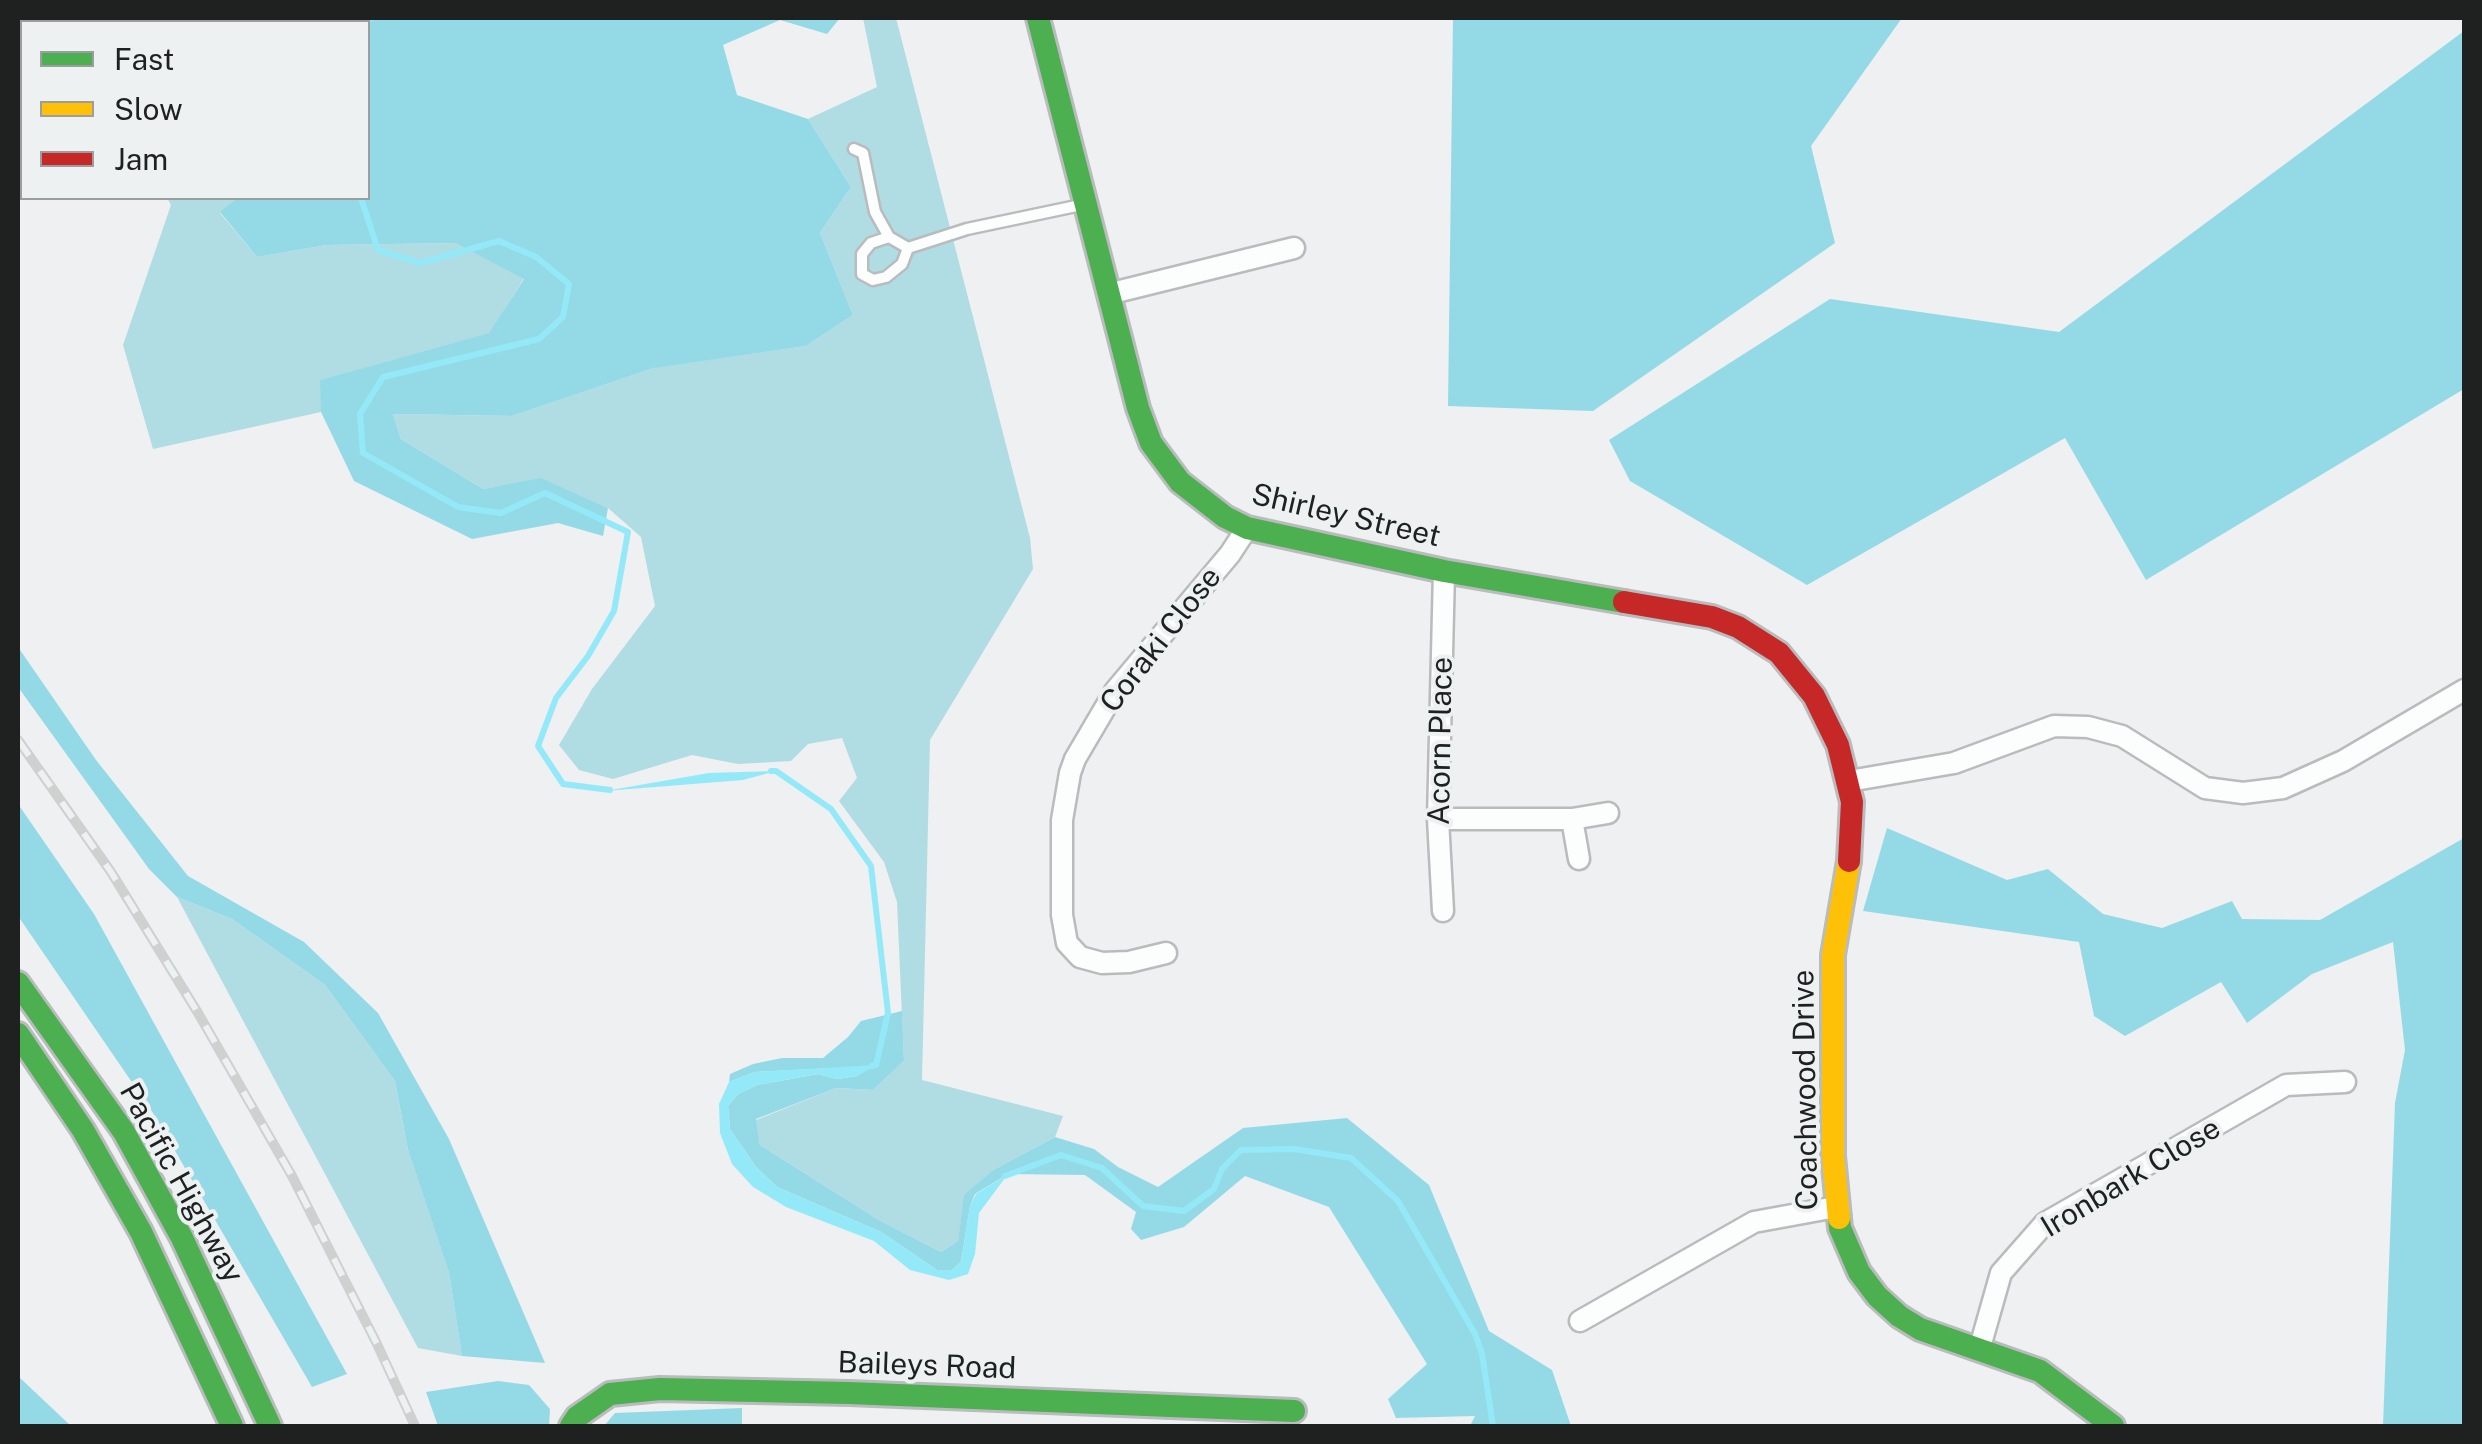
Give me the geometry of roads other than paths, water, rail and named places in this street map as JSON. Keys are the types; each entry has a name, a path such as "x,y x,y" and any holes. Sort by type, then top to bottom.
{"street":[{"name":"Shirley Street","path":"1038,18 1138,408 1151,443 1180,482 1205,504 1247,528 1444,570 1712,617 1738,628 1779,654 1814,696 1838,745 1850,782"},
{"path":"1108,294 1294,248"},
{"name":"Coraki Close","path":"1166,954 1102,963 1080,956 1067,943 1062,915 1062,820 1070,773 1116,690 1230,554 1247,528"},
{"name":"Acorn Place","path":"1442,911 1438,819 1444,570"},
{"path":"1850,782 1954,763 2054,726 2088,727 2122,736 2204,788 2243,792 2283,788 2343,761 2464,690"},
{"name":"Coachwood Drive","path":"1850,782 1853,828 1833,956 1836,1207 1840,1228 1859,1272 1899,1316 1920,1328 2040,1372 2113,1426"},
{"path":"1438,819 1572,819 1608,814"},
{"path":"1572,819 1578,859"},
{"name":"Pacific Highway","path":"18,983 124,1132 182,1238 270,1426"},
{"name":"Pacific Highway","path":"18,1034 48,1074 141,1232 232,1426"},
{"name":"Ironbark Close","path":"1980,1347 2001,1273 2045,1224 2286,1086 2345,1082"},
{"path":"1580,1321 1754,1222 1836,1207"},
{"name":"Baileys Road","path":"572,1426 577,1416 610,1394 660,1389 849,1393 1248,1418 1294,1411"}],"lane":[{"path":"854,149 863,154 875,212 889,237 908,248 967,229 1087,203"},
{"path":"889,237 870,243 862,254 862,274 873,280 886,277 902,264 908,248"}],"waterway":[{"path":"360,20 372,18"},
{"path":"362,200 378,250 420,263 499,241 536,257 569,284 563,317 539,339 383,377 360,414 363,453 458,507 501,513 545,493 628,532 614,611 588,656 556,698 538,746 563,784 610,790"},
{"path":"771,771 831,809 871,866 888,1013 876,1065 872,1066"},
{"path":"1005,1176 1061,1155 1102,1168 1143,1206 1184,1211 1214,1189 1222,1169 1241,1150 1294,1149 1351,1158 1398,1201 1475,1334 1482,1353 1493,1426"}],"railway":[{"path":"18,740 111,872 198,1013 292,1176 415,1426"}]}
